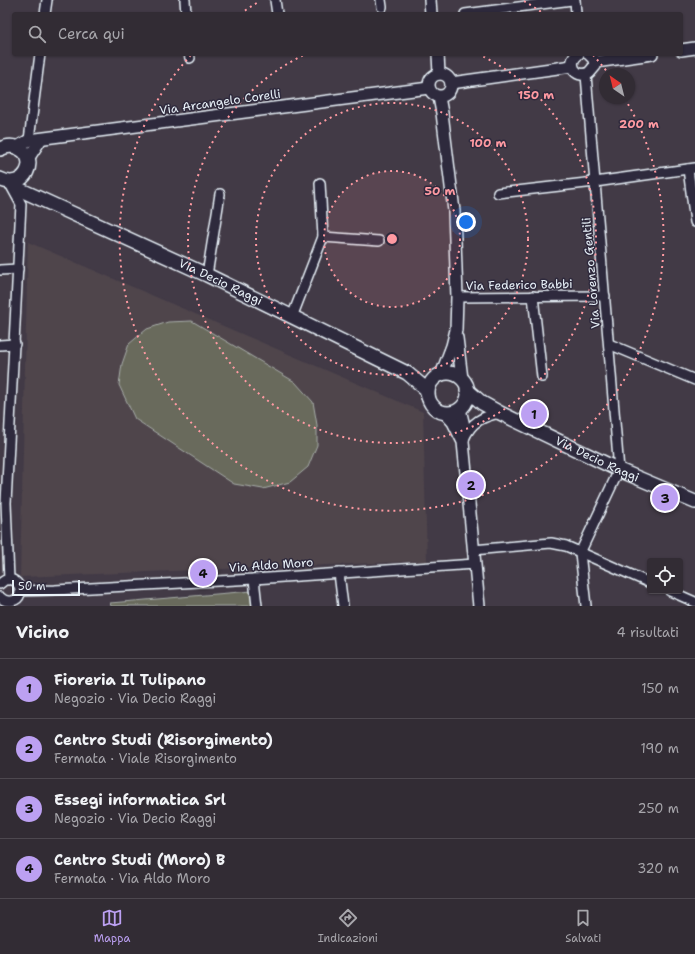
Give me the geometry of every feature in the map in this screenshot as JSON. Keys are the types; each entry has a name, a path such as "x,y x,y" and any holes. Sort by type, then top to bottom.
{"main road":[{"path":"0,149 8,146 17,147 26,154 29,164 26,174 27,181 32,194"},
{"path":"8,181 22,178 26,174"},
{"name":"Via Decio Raggi","path":"8,181 22,190 207,275 407,373 426,389 428,397 434,408 445,413"},
{"name":"Via Decio Raggi","path":"407,373 419,375 457,375 482,403 500,414 619,470 695,502"},
{"path":"428,397 428,390 432,382 441,375"},
{"path":"445,413 453,412 462,407 468,395 465,384"},
{"name":"Via Decio Raggi","path":"462,407 500,414"}],"street":[{"path":"45,12 47,0"},
{"path":"185,0 186,12"},
{"path":"275,0 277,12"},
{"path":"430,0 432,12"},
{"path":"480,12 573,0 576,12"},
{"path":"683,50 695,48"},
{"path":"28,159 35,140 40,56"},
{"path":"438,56 439,74"},
{"path":"576,56 573,60 572,66 576,72 582,75 586,75 594,69 592,58 622,56"},
{"path":"451,83 572,66"},
{"path":"439,74 448,78 451,83 448,93 439,97 432,94 429,88 430,80 439,74"},
{"name":"Via Lorenzo Gentili","path":"586,75 619,470"},
{"name":"Via Arcangelo Corelli","path":"17,147 35,140 429,88"},
{"path":"439,97 454,211 457,297 456,330 465,384"},
{"path":"498,192 595,182 691,169 695,222"},
{"path":"8,181 21,204 15,344 5,416 3,503 9,580"},
{"path":"292,317 323,237 320,183"},
{"path":"21,204 32,194"},
{"path":"207,275 220,194"},
{"path":"323,237 379,241"},
{"path":"0,270 18,269"},
{"path":"533,296 542,377"},
{"name":"Via Federico Babbi","path":"457,297 605,296"},
{"path":"441,375 452,346 456,330"},
{"path":"0,345 15,344"},
{"path":"609,344 695,380"},
{"path":"462,407 464,426 463,442 472,550 479,606"},
{"path":"445,413 453,422 463,442"},
{"path":"463,442 468,431 477,421 486,416 500,414"},
{"path":"586,606 580,553 619,470"},
{"path":"472,550 551,542 566,546 647,581"},
{"name":"Via Aldo Moro","path":"20,591 254,579 474,564"},
{"path":"339,573 342,606"},
{"path":"254,579 257,606"},
{"path":"0,584 13,580 18,584 20,591 15,600 9,604 0,597"},
{"path":"677,594 695,602"}],"shaded area":[{"path":"28,242 423,412 427,561 20,577"}],"green space":[{"path":"192,321 295,382 313,402 317,425 317,445 308,467 290,482 263,489 234,484 135,419 119,385 122,364 129,344 147,329 168,322"},
{"path":"252,591 253,606 111,606 110,603"}],"place":[{"name":"Fioreria Il Tulipano","path":"534,414"},
{"name":"Centro Studi (Risorgimento)","path":"471,485"},
{"name":"Essegi informatica Srl","path":"665,498"},
{"name":"Centro Studi (Moro) B","path":"203,573"}]}
